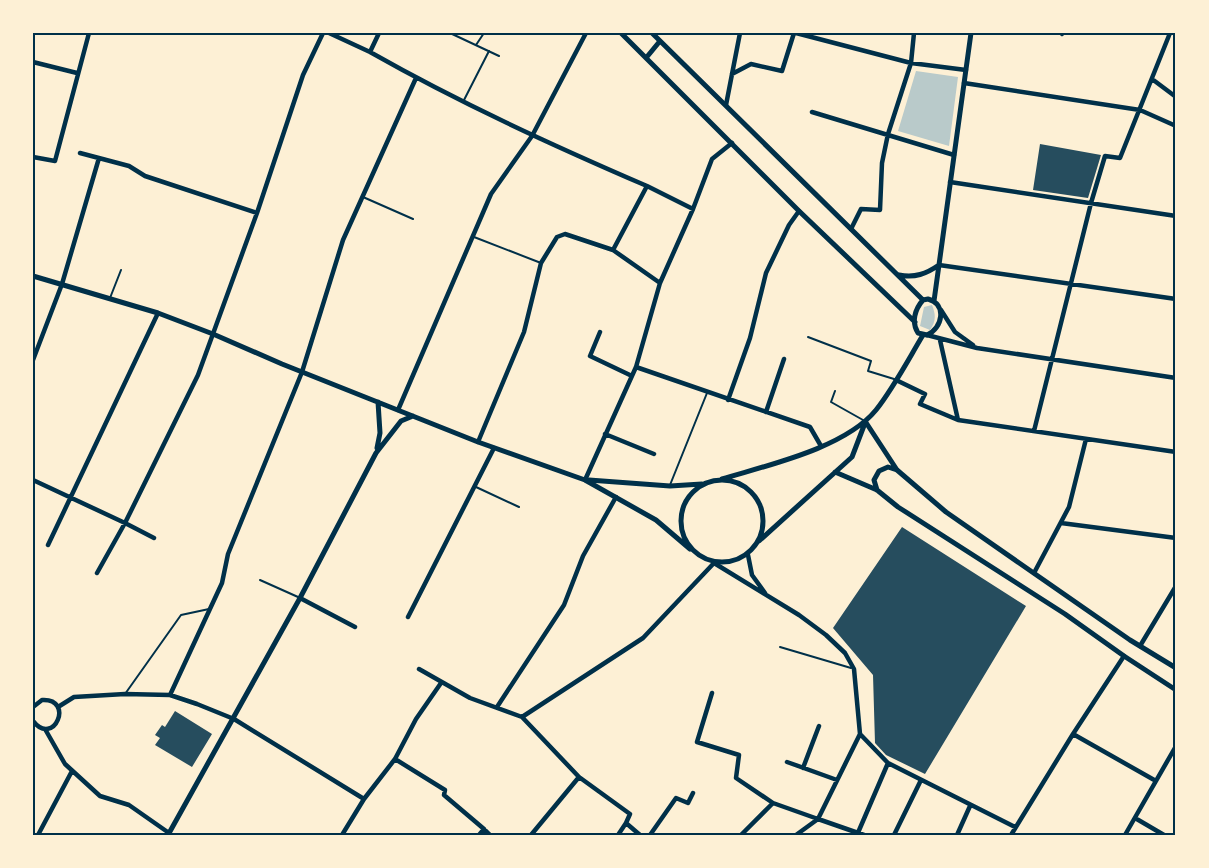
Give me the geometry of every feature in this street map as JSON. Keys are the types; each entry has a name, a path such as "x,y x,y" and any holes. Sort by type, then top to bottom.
{"street":[{"path":"33,157 55,162 89,33"},
{"path":"98,573 198,375 257,213 303,75 323,33"},
{"path":"329,33 532,136 647,186 693,209"},
{"path":"370,52 379,33"},
{"path":"398,410 491,194 532,136 586,33"},
{"path":"621,33 799,211 915,322"},
{"path":"652,33 923,300 937,303 955,332 967,343 978,348"},
{"path":"726,105 740,33"},
{"path":"732,74 751,64 782,71 795,33 911,63 966,70"},
{"path":"851,229 861,209 879,210 882,163 888,134 911,63 914,33"},
{"path":"585,480 670,486 702,484 796,456 821,446 852,431 876,410 925,335 933,333 940,321 941,312 937,303 939,265 971,33"},
{"path":"1034,431 1091,203 1105,156 1120,158 1173,34"},
{"path":"646,58 660,41"},
{"path":"33,62 77,73"},
{"path":"170,695 222,583 228,554 302,372 343,240 416,78"},
{"path":"1152,80 1176,97"},
{"path":"964,84 1140,110 1176,126"},
{"path":"812,112 954,155"},
{"path":"585,480 636,367 660,284 712,159 732,143"},
{"path":"80,153 129,166 145,176 257,213"},
{"path":"33,360 62,284 99,158"},
{"path":"950,182 1176,216"},
{"path":"613,250 647,186"},
{"path":"728,400 750,338 766,273 789,225 799,211"},
{"path":"478,442 524,332 542,263 557,237 565,234 613,250 660,284"},
{"path":"897,274 919,275 928,273 939,265 1176,299"},
{"path":"33,276 158,314 213,334 478,442 585,480 656,520 701,558 714,563 799,615 845,653 854,669 860,734 818,819 796,835"},
{"path":"923,300 918,306 915,329 940,340 978,348 1176,378"},
{"path":"48,545 158,314"},
{"path":"600,332 590,356 632,376"},
{"path":"940,340 958,420"},
{"path":"766,412 784,359"},
{"path":"636,367 810,427 821,446"},
{"path":"896,380 925,394 920,404 958,420 1176,452"},
{"path":"376,453 380,433 378,402"},
{"path":"33,721 37,726 45,729 65,764 100,796 129,806 169,834 300,598 376,453 401,421 413,416"},
{"path":"866,421 897,470 946,512 1140,646 1176,668"},
{"path":"522,717 643,638 714,563 732,562 748,555 759,541 852,457 866,421"},
{"path":"605,434 654,454"},
{"path":"1034,573 1069,507 1086,439"},
{"path":"408,617 494,448"},
{"path":"877,490 874,480 879,471 888,467 897,470"},
{"path":"835,472 877,490 898,507 1065,614 1176,690"},
{"path":"720,479 737,482 752,492 761,507 764,524 759,541"},
{"path":"33,480 154,538"},
{"path":"690,549 682,533 681,514 688,497 702,484"},
{"path":"497,707 564,605 583,556 616,497"},
{"path":"1061,523 1176,538"},
{"path":"748,555 752,575 766,596"},
{"path":"1140,646 1176,586"},
{"path":"300,598 355,627"},
{"path":"1011,835 1124,656"},
{"path":"419,669 470,698 522,717 579,777 630,814 618,835"},
{"path":"345,834 364,799 395,759 416,718 441,682"},
{"path":"712,693 697,742 739,755 736,778 773,803 864,835"},
{"path":"58,707 74,697 125,694 170,695 234,719 364,799"},
{"path":"33,705 47,700 58,707 60,715 57,723 45,729"},
{"path":"803,768 819,726"},
{"path":"860,734 888,763 1015,827"},
{"path":"1073,734 1156,781"},
{"path":"1125,835 1176,746"},
{"path":"395,759 445,790 444,795 490,835"},
{"path":"787,762 837,780"},
{"path":"857,834 888,763"},
{"path":"38,835 72,771"},
{"path":"531,835 579,777"},
{"path":"894,835 921,780"},
{"path":"650,835 676,798 688,803 693,793"},
{"path":"741,835 773,803"},
{"path":"957,835 970,806"},
{"path":"1135,818 1164,835"},
{"path":"626,823 640,835"},
{"path":"479,835 484,828"}],"lane":[{"path":"450,33 499,56"},
{"path":"476,45 484,33"},
{"path":"463,102 489,51"},
{"path":"362,196 413,219"},
{"path":"471,236 542,263"},
{"path":"110,299 121,270"},
{"path":"808,337 871,361 868,371 896,380"},
{"path":"835,391 831,402 866,421"},
{"path":"670,486 707,393"},
{"path":"474,486 519,507"},
{"path":"260,580 300,598"},
{"path":"125,694 181,615 209,609"},
{"path":"780,647 854,669"}],"shaded area":[{"path":"916,71 958,77 949,146 898,131"},
{"path":"932,305 935,318 930,330 920,326 924,307"}],"building":[{"path":"1040,144 1101,155 1088,198 1033,190"},
{"path":"902,527 1026,606 925,774 886,755 875,743 873,675 833,628"},
{"path":"175,711 212,734 192,767 155,745 160,738 155,735 162,725 165,727"}]}
